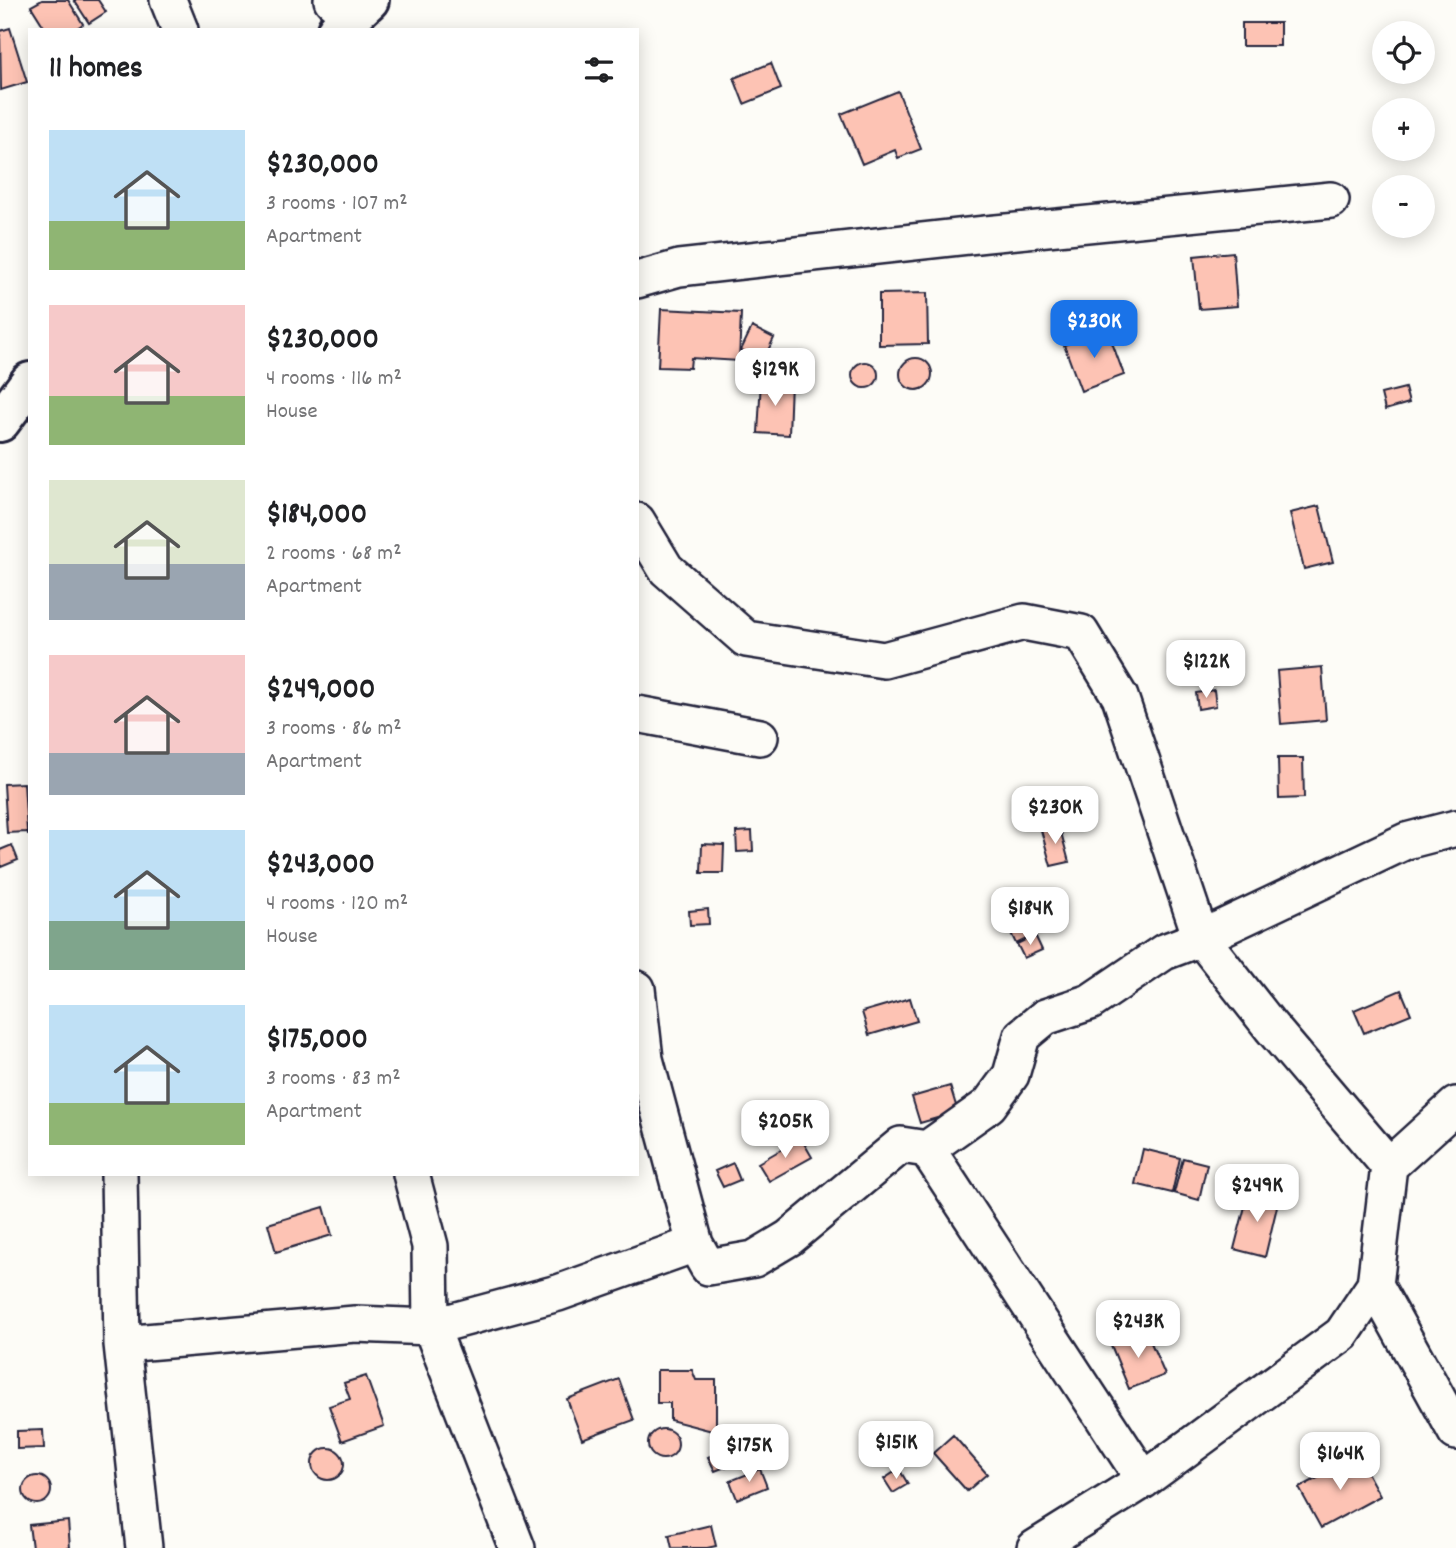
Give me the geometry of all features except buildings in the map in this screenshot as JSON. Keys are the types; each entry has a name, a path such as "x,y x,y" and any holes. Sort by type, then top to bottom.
{"main road":[{"path":"0,422 28,385"}],"street":[{"path":"168,0 179,28"},
{"path":"639,279 679,268 1331,200"},
{"path":"639,528 652,576 746,639 884,660 1024,622 1081,633 1120,697 1201,938 1271,1027 1389,1166"},
{"path":"639,714 760,737"},
{"path":"639,1025 641,1061 695,1244 708,1267 754,1259 789,1238 901,1145 927,1149 989,1105 1011,1075 1022,1036 1045,1017 1090,1002 1164,952 1201,938 1406,841 1456,828"},
{"path":"1035,1548 1144,1480 1342,1334 1375,1285 1389,1166 1456,1105"},
{"path":"927,1149 1144,1480"},
{"path":"118,1176 122,1344 145,1548"},
{"path":"412,1176 430,1246 431,1327 517,1548"},
{"path":"122,1344 355,1324 431,1327 558,1293 695,1244"},
{"path":"1375,1285 1456,1432"}]}
